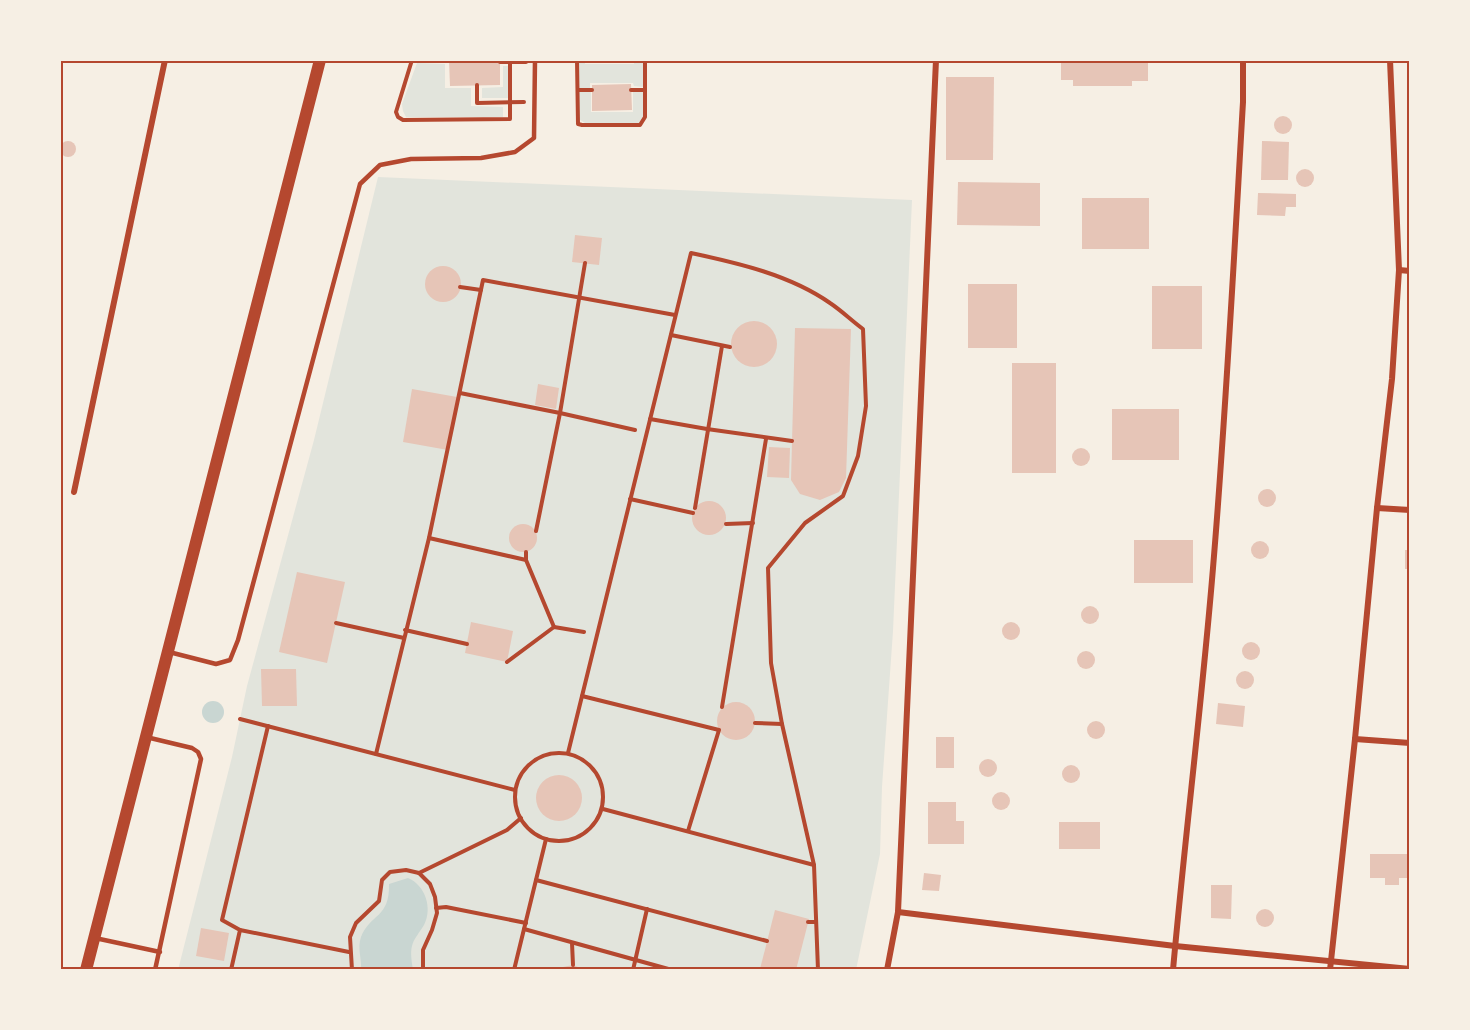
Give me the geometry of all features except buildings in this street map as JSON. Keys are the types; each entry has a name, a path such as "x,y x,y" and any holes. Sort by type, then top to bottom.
{"main road":[{"path":"86,970 320,60"}],"street":[{"path":"74,492 165,60"},
{"path":"887,970 898,912 936,60"},
{"path":"1173,970 1213,572 1225,428 1243,60"},
{"path":"1330,970 1392,379 1399,270 1390,60"},
{"path":"1399,270 1410,270"},
{"path":"1377,507 1410,510"},
{"path":"1355,739 1410,743"},
{"path":"898,912 1175,945 1410,969"}],"lane":[{"path":"169,652 216,664 230,660 244,617 360,184 380,165 411,159 481,158 515,152 534,138 535,61"},
{"path":"146,737 192,748 198,752 201,759 155,970"},
{"path":"94,938 160,952"}],"path":[{"path":"412,60 396,112 403,120 510,119 510,61"},
{"path":"577,60 578,124 640,125 645,117 645,60"},
{"path":"500,62 535,61"},
{"path":"477,86 477,103 535,102"},
{"path":"578,90 592,90"},
{"path":"632,90 645,90"},
{"path":"568,753 691,253 731,261 795,284 829,303 863,329 866,406 858,456 843,496 805,524 768,568 771,663 782,724 814,866 818,970"},
{"path":"536,531 560,413 585,263"},
{"path":"376,754 429,538 483,280 675,315"},
{"path":"460,287 481,290"},
{"path":"671,335 730,347"},
{"path":"630,499 694,511 722,346"},
{"path":"460,393 634,430"},
{"path":"650,419 792,441"},
{"path":"722,707 766,438"},
{"path":"726,524 753,523"},
{"path":"429,538 526,560"},
{"path":"526,552 526,560 554,627"},
{"path":"336,623 404,638"},
{"path":"507,662 554,627 584,632"},
{"path":"405,630 467,644"},
{"path":"582,696 719,730 688,831"},
{"path":"240,719 515,790"},
{"path":"755,723 782,724"},
{"path":"268,726 222,920 240,930 350,952"},
{"path":"568,753 585,760 598,773 604,790 603,808 595,824 581,836 564,841 546,839 528,829 521,818 517,811 515,790 524,768 544,754 568,753"},
{"path":"603,808 814,866"},
{"path":"419,873 507,830 521,818"},
{"path":"514,970 546,839"},
{"path":"352,970 350,937 356,923 379,901 382,880 390,872 406,870 419,873 430,884 437,913 423,950 423,970"},
{"path":"536,880 766,941"},
{"path":"436,908 446,907 525,923"},
{"path":"633,970 647,909"},
{"path":"808,922 816,922"},
{"path":"524,929 671,970"},
{"path":"231,970 240,930"},
{"path":"573,943 573,965"}],"shaded area":[{"path":"579,60 585,60 585,64 634,64 634,60 643,60 643,87 634,86 633,83 590,83 590,88 579,88"},
{"path":"417,63 445,64 445,88 471,88 471,106 503,107 503,117 406,117 402,104"},
{"path":"503,66 508,66 508,98 482,98 482,88 503,87"},
{"path":"579,92 591,92 591,112 633,112 633,92 643,92 643,116 639,123 585,123 579,119"},
{"path":"378,177 912,200 893,631 882,787 880,854 856,970 178,970 232,757 247,686 314,440"},
{"path":"213,701 221,704 224,712 221,720 213,723 205,720 202,712 205,704"},
{"path":"408,878 423,891 428,911 424,925 412,946 413,970 361,970 359,945 361,937 369,924 383,910 389,884"}]}
